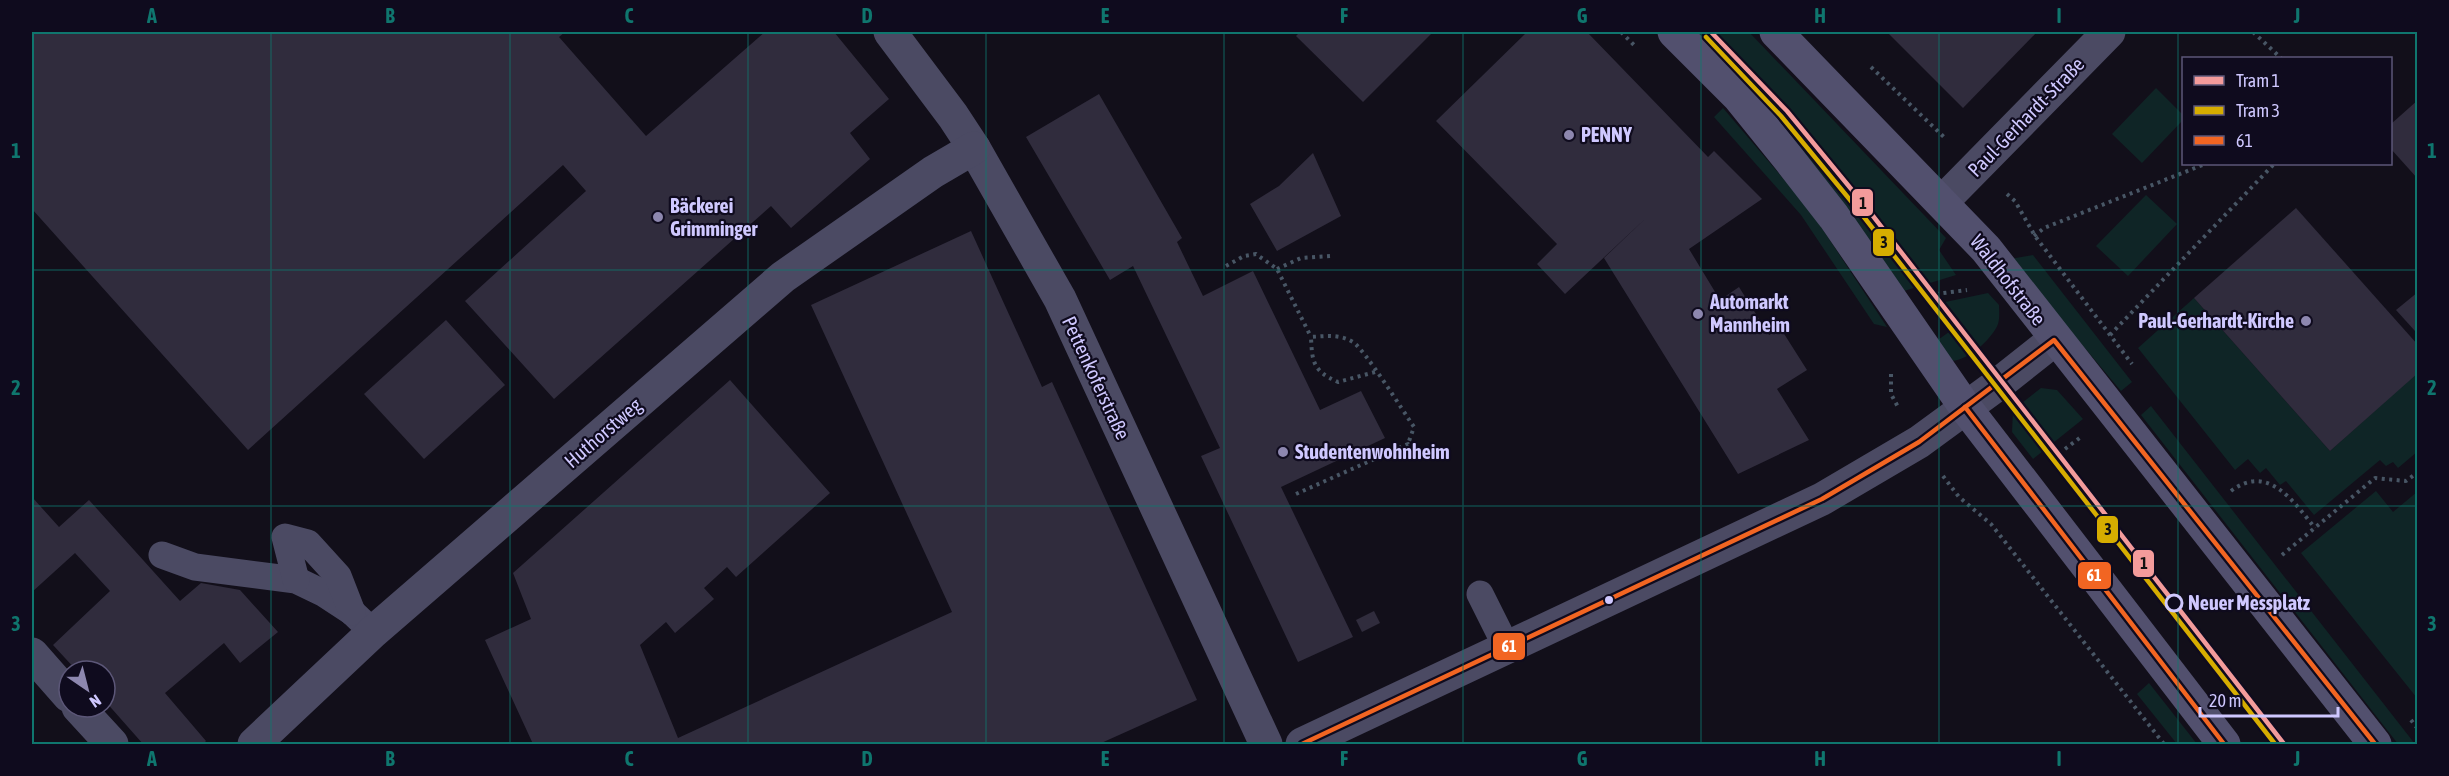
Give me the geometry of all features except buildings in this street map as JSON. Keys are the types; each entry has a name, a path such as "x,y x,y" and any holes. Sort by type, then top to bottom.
{"street":[{"name":"Pettenkoferstraße","path":"890,32 974,148 1060,299 1266,744"},
{"path":"1674,32 1738,96 1834,217 1965,407 2224,744"},
{"name":"Waldhofstraße","path":"1776,32 1986,249 2054,339 2375,744"},
{"name":"Paul-Gerhardt-Straße","path":"1942,202 2109,32"},
{"name":"Huthorstweg","path":"254,744 363,622 783,277 933,172 974,148"},
{"path":"1302,744 1822,499 1919,442 2001,382 2054,339"},
{"path":"32,654 57,682"},
{"path":"89,719 112,744"}],"lane":[{"path":"296,580 285,537 308,543 338,576 363,622"},
{"path":"162,555 195,567 296,580 323,593 363,622"},
{"path":"1480,594 1507,648"}],"path":[{"path":"2253,32 2280,57"},
{"path":"1986,249 2035,236 2044,228 2202,165"},
{"path":"2110,335 2273,165"},
{"path":"1226,266 1244,256 1256,254 1277,269 1311,337 1312,360 1322,375 1338,382 1376,372"},
{"path":"1277,269 1301,258 1330,256"},
{"path":"1925,297 1968,290 1975,285"},
{"path":"1296,494 1408,444 1414,427 1354,342 1333,335 1311,337"},
{"path":"1991,524 2057,455 2113,412"},
{"path":"1408,444 1415,456"},
{"path":"2282,555 2375,478 2406,481 2418,472"},
{"path":"2231,491 2244,482 2265,480 2291,499 2315,528"}],"green space":[{"path":"1694,32 1749,32 1946,238 1939,250 1956,275 1904,291 1779,120"},
{"path":"2156,88 2182,114 2182,121 2142,163 2112,134"},
{"path":"1723,108 1810,210 1887,327 1874,324 1801,215 1714,117"},
{"path":"2146,195 2177,224 2128,276 2096,246"},
{"path":"2033,255 2132,382 2121,391 2010,259"},
{"path":"1988,293 1999,305 1999,322 1995,330 1972,353 1951,361 1935,342 1949,332 1931,305"},
{"path":"2194,298 2330,451 2417,373 2417,452 2398,468 2393,462 2386,466 2380,460 2314,515 2286,481 2280,485 2266,468 2260,473 2248,459 2235,470 2138,348"},
{"path":"2041,388 2057,390 2083,419 2033,459 2012,432 2013,410"},
{"path":"2151,406 2415,744 2398,744 2141,415"},
{"path":"2376,491 2393,512 2417,492 2417,698 2301,553"},
{"path":"2149,683 2197,744 2177,744 2137,694"}],"tram line":[{"name":"1","path":"1711,32 1787,111 1866,207 2284,744"},
{"name":"3","path":"1706,37 1781,116 1860,212 2275,744"}],"transit line":[{"name":"61","path":"1302,744 1822,499 1919,442 2054,340 2375,744"},
{"name":"61","path":"1965,407 2224,744"}],"place":[{"name":"PENNY","path":"1569,135"},
{"name":"Bäckerei Grimminger","path":"658,217"},
{"name":"Automarkt Mannheim","path":"1698,314"},
{"name":"Paul-Gerhardt-Kirche","path":"2306,321"},
{"name":"Studentenwohnheim","path":"1283,452"},
{"name":"Neuer Messplatz","path":"2174,603"}]}
